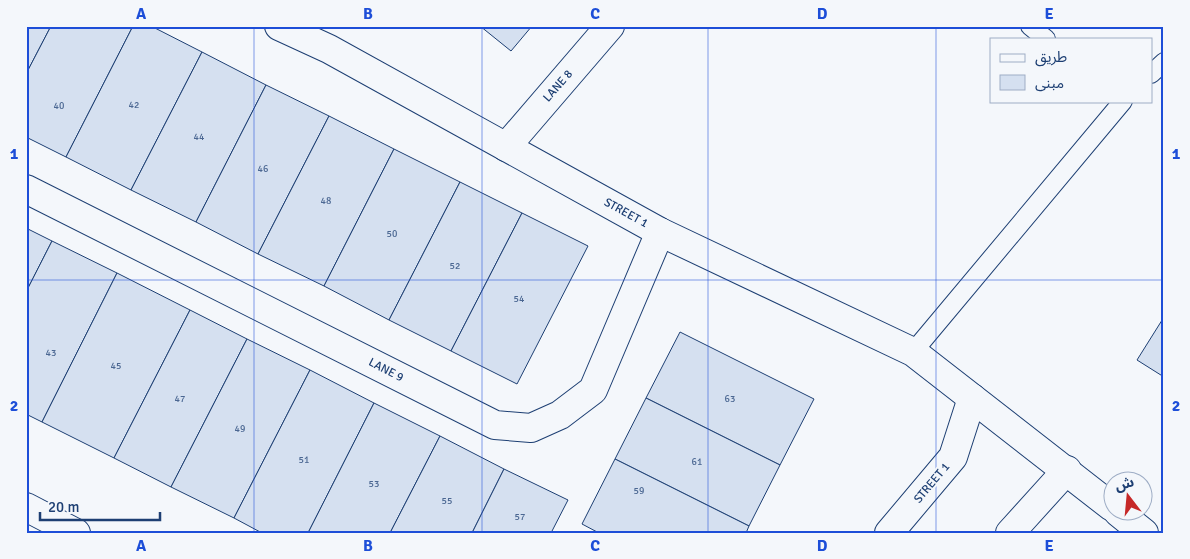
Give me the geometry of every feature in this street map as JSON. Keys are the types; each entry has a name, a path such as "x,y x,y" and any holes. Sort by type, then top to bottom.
{"street":[{"name":"STREET 1","path":"279,26 329,50 660,232 913,352 1102,499"},
{"name":"LANE 8","path":"506,147 610,26"},
{"name":"LANE 9","path":"26,189 495,426 531,428 560,415 593,390 660,232"},
{"name":"STREET 1","path":"889,533 953,457 972,398"},
{"path":"1010,533 1067,470"},
{"path":"26,508 76,533"},
{"path":"1130,522 1144,533"}],"lane":[{"path":"1030,26 1045,38"},
{"path":"1152,73 1164,62"},
{"path":"913,352 1122,102"}],"building":[{"path":"26,26 51,26 26,74"},
{"path":"51,26 133,26 66,157 26,137 26,74"},
{"path":"133,26 151,26 202,52 131,190 66,157"},
{"path":"480,26 532,26 511,51"},
{"path":"202,52 266,85 196,222 131,190"},
{"path":"266,85 329,116 258,254 196,222"},
{"path":"329,116 394,149 324,286 258,254"},
{"path":"394,149 460,182 389,320 324,286"},
{"path":"460,182 522,213 451,351 389,320"},
{"path":"522,213 588,246 517,384 451,351"},
{"path":"26,228 52,241 26,292"},
{"path":"52,241 117,273 42,422 26,414 26,292"},
{"path":"117,273 190,310 114,458 42,422"},
{"path":"190,310 247,339 171,487 114,458"},
{"path":"1164,317 1164,377 1137,360"},
{"path":"680,332 814,399 780,465 646,398"},
{"path":"247,339 310,370 234,518 171,487"},
{"path":"310,370 374,403 308,533 262,533 234,518"},
{"path":"646,398 780,465 749,526 615,459"},
{"path":"374,403 440,436 390,533 308,533"},
{"path":"440,436 504,469 472,533 390,533"},
{"path":"615,459 749,526 746,533 599,533 582,524"},
{"path":"504,469 568,500 551,533 472,533"}]}
